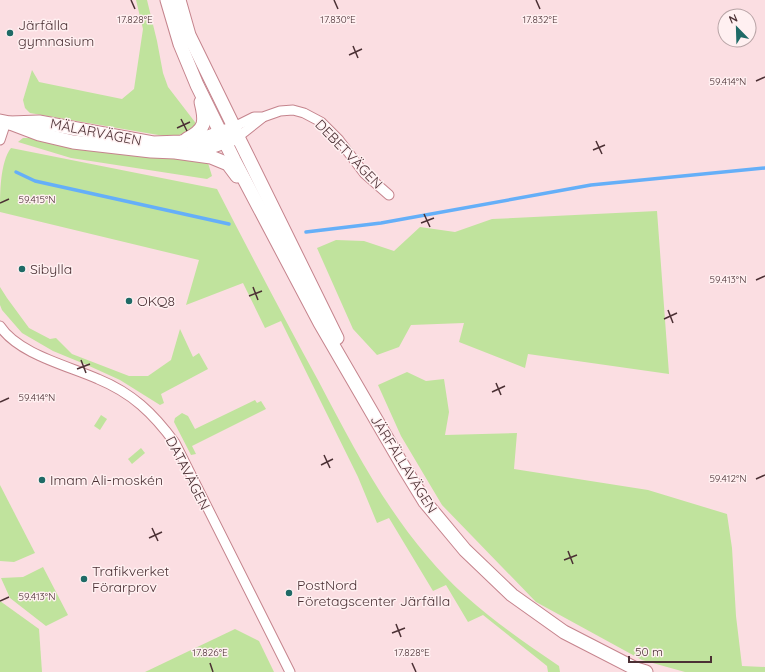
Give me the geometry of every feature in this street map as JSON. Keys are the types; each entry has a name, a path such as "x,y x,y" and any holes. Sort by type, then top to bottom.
{"street":[{"name":"JÄRFÄLLAVÄGEN","path":"167,0 180,44 197,85 230,135 328,319 360,390"},
{"name":"JÄRFÄLLAVÄGEN","path":"179,0 189,35 252,193 320,323 360,390 402,466 425,502 465,550 512,595 564,632 636,669 646,672"},
{"path":"178,147 201,130 204,123 205,116 197,85"},
{"name":"DEBETVÄGEN","path":"230,135 263,117 280,111 292,110 304,113 321,122 339,140 364,174 389,195"},
{"path":"0,140 6,122"},
{"name":"MÄLARVÄGEN","path":"6,122 39,134 73,142 151,151 178,147"},
{"path":"178,147 208,148 230,135"},
{"name":"JÄRFÄLLAVÄGEN","path":"178,147 228,164 252,193"},
{"name":"DATAVÄGEN","path":"0,326 14,341 49,360 99,379 134,398 157,418 175,443 290,672"}],"green space":[{"path":"136,0 147,0 163,73 168,87 198,126 191,132 170,137 30,113 25,108 23,100 32,70 39,82 122,99 134,89 143,29"},
{"path":"23,138 33,138 120,154 184,157 208,163 212,176 207,179 71,158 18,142"},
{"path":"11,148 217,189 267,286 381,494 427,556 456,587 489,616 559,666 560,672 548,672 547,666 483,615 468,622 446,585 433,591 389,518 377,523 358,477 281,321 265,328 243,283 186,305 199,260 0,212 3,170 7,154"},
{"path":"657,211 669,374 528,354 525,368 459,342 464,323 411,325 399,347 377,355 353,329 317,248 336,240 364,241 394,251 420,227 455,232 492,219"},
{"path":"0,287 29,328 50,339 56,338 72,354 129,376 148,376 171,360 180,329 193,357 199,353 208,369 161,394 164,403 160,405 120,380 53,351 22,333 2,310 0,305"},
{"path":"407,372 426,381 444,379 449,412 445,435 517,433 514,469 648,490 727,514 732,548 736,616 742,666 765,667 765,672 685,672 642,660 536,602 442,505 401,436 378,385"},
{"path":"255,400 257,403 261,401 266,409 192,446 196,454 191,455 174,422 175,418 182,413 188,416 195,429"},
{"path":"101,415 107,419 100,430 94,426"},
{"path":"141,448 145,453 132,464 128,459"},
{"path":"0,485 35,553 14,562 0,561"},
{"path":"43,567 68,615 46,626 10,598 1,578 23,577"},
{"path":"0,601 39,629 42,672 0,672"},
{"path":"235,629 259,641 274,672 145,672"}],"waterway":[{"path":"306,232 381,223 591,185 765,168"},
{"path":"16,172 35,181 229,224"}],"place":[{"name":"Järfälla gymnasium","path":"10,33"},
{"name":"Sibylla","path":"22,269"},
{"name":"OKQ8","path":"129,301"},
{"name":"Imam Ali-moskén","path":"42,480"},
{"name":"Trafikverket Förarprov","path":"84,579"},
{"name":"PostNord Företagscenter Järfälla","path":"289,593"}]}
